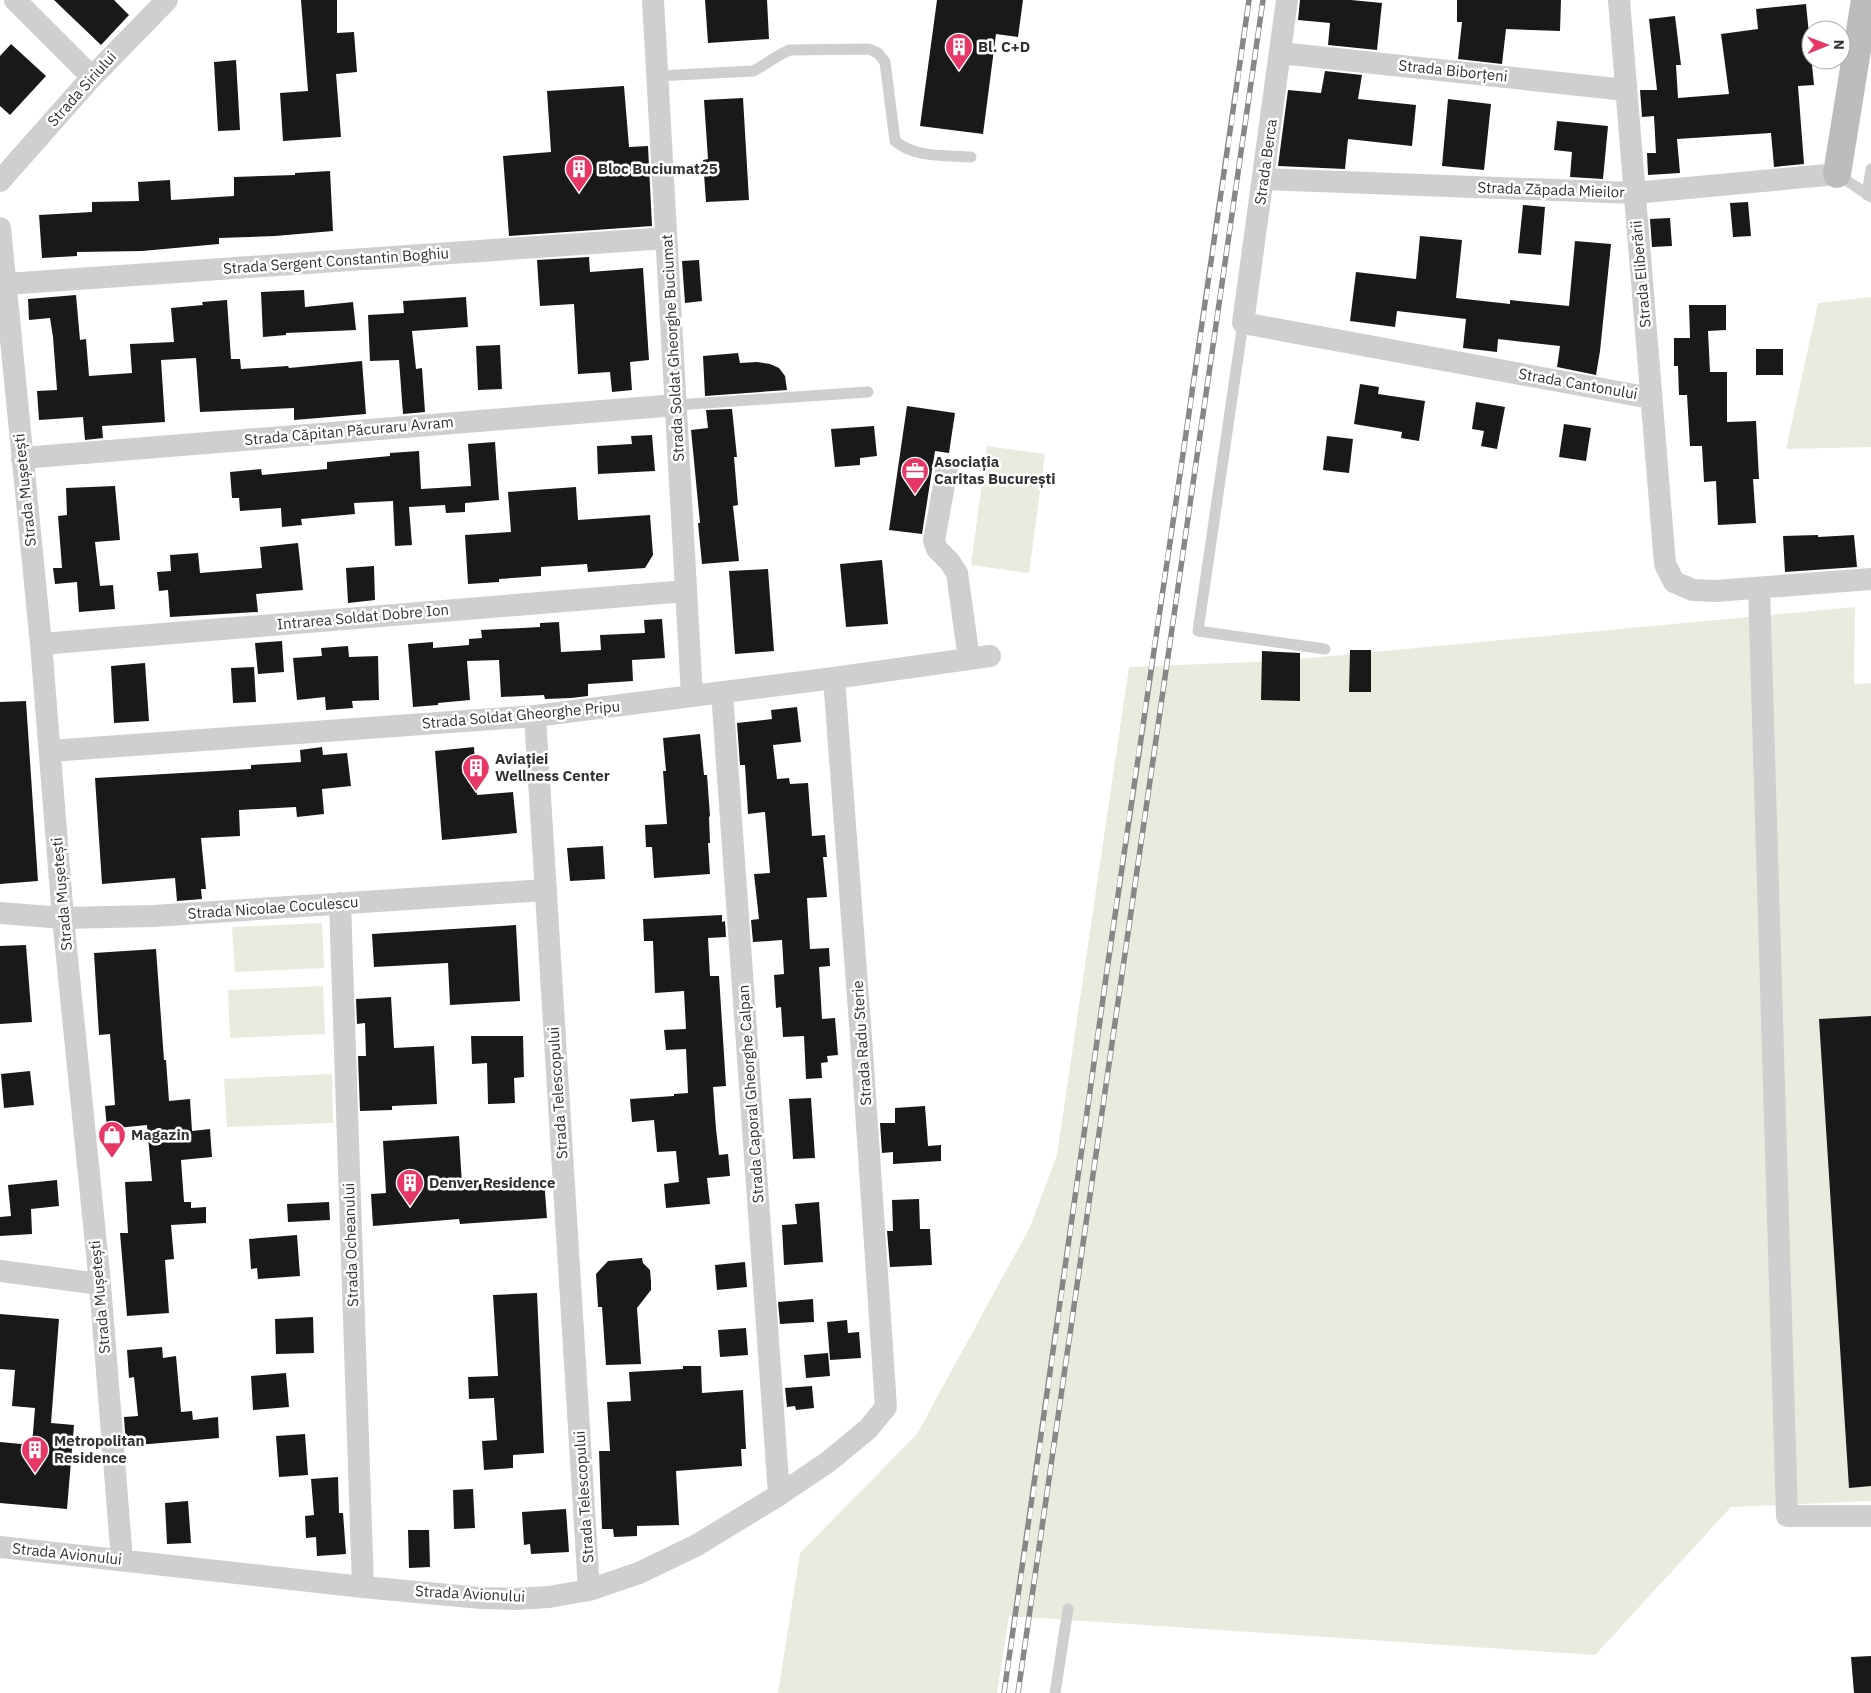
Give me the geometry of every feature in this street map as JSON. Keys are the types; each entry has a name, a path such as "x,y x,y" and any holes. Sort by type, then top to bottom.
{"street":[{"path":"15,0 92,77"},
{"name":"Strada Siriului","path":"2,176 92,77 167,0"},
{"name":"Strada Soldat Gheorghe Buciumat","path":"653,0 692,696"},
{"name":"Strada Berca","path":"1243,323 1287,0"},
{"name":"Strada Eliberării","path":"1619,0 1651,398"},
{"path":"1837,174 1865,0"},
{"name":"Strada Biborțeni","path":"1280,53 1626,90"},
{"name":"Strada Zăpada Mieilor","path":"1264,179 1634,193 1837,174"},
{"name":"Strada Mușetești","path":"0,228 41,644 63,918 100,1284 122,1560"},
{"name":"Strada Sergent Constantin Boghiu","path":"6,284 666,238"},
{"name":"Strada Cantonului","path":"1243,323 1651,398 1664,564 1674,582 1692,590 1715,591 1871,579"},
{"name":"Strada Căpitan Păcuraru Avram","path":"22,458 676,405"},
{"name":"Strada Soldat Gheorghe Pripu","path":"50,752 535,716 979,658 958,573 937,550 934,542 947,468"},
{"path":"1760,588 1787,1516 1871,1516"},
{"name":"Intrarea Soldat Dobre Ion","path":"41,644 686,591"},
{"name":"Strada Radu Sterie","path":"834,678 886,1407"},
{"name":"Strada Caporal Gheorghe Calpan","path":"722,692 779,1495"},
{"name":"Strada Telescopului","path":"535,716 590,1590"},
{"name":"Strada Nicolae Coculescu","path":"0,913 63,918 152,916 545,890"},
{"name":"Strada Ocheanului","path":"340,903 363,1587"},
{"path":"0,1271 100,1284"},
{"name":"Strada Avionului","path":"0,1547 363,1587 481,1598 514,1599 590,1590 639,1573 697,1545 779,1495 853,1443 868,1430 886,1407"}],"lane":[{"path":"657,76 753,71 790,50 869,49 878,52 885,62 895,141 903,148 916,153 971,157"},
{"path":"1869,196 1871,169"},
{"path":"1837,174 1869,196"},
{"path":"1243,323 1198,631 1325,649"},
{"path":"676,405 868,392"},
{"path":"1056,1693 1068,1610"}],"shaded area":[{"path":"1871,297 1871,447 1786,449 1818,303"},
{"path":"987,446 1045,454 1029,573 971,565"},
{"path":"1855,607 1854,684 1871,683 1871,1501 1731,1507 1595,1655 1009,1616 997,1693 778,1693 800,1553 917,1434 1030,1227 1057,1155 1129,667 1277,661"},
{"path":"322,923 324,968 235,972 232,927"},
{"path":"323,986 325,1034 230,1038 228,990"},
{"path":"332,1074 333,1123 227,1127 224,1079"}],"building":[{"path":"54,0 114,0 129,15 101,45"},
{"path":"301,0 337,0 337,33 354,32 357,72 336,74 341,137 283,141 280,93 308,91"},
{"path":"705,0 767,0 769,39 708,43"},
{"name":"Bl. C+D","path":"937,0 1023,0 1018,37 996,34 983,134 920,126"},
{"path":"1300,0 1351,0 1382,3 1377,50 1328,45 1330,23 1298,20"},
{"path":"1457,0 1561,0 1560,31 1506,29 1502,64 1458,59 1462,22 1457,22"},
{"path":"1806,4 1808,20 1801,20 1801,70 1813,70 1814,85 1798,86 1804,164 1774,167 1771,133 1677,139 1680,173 1648,175 1647,153 1656,153 1654,116 1642,117 1640,90 1657,90 1649,19 1675,16 1681,65 1676,65 1678,98 1729,94 1721,34 1758,29 1756,9"},
{"path":"11,44 46,76 10,115 0,106 0,56"},
{"path":"236,60 240,130 218,131 214,62"},
{"path":"1325,71 1362,75 1358,99 1416,105 1412,146 1348,139 1345,169 1278,166 1288,90 1321,93"},
{"name":"Bloc Buciumat25","path":"624,86 629,147 648,146 652,226 509,236 503,156 551,152 547,91"},
{"path":"743,98 749,200 706,202 703,160 708,159 704,100"},
{"path":"1448,99 1491,104 1484,170 1442,166"},
{"path":"1557,121 1608,126 1603,179 1570,177 1572,152 1554,150"},
{"path":"330,171 333,231 219,238 219,244 142,251 77,252 77,256 42,258 39,215 92,212 92,202 139,201 138,182 170,180 171,200 234,196 234,177 295,175 295,173"},
{"path":"1748,202 1751,236 1733,237 1730,203"},
{"path":"1523,205 1545,207 1541,255 1518,253"},
{"path":"1670,218 1672,246 1652,247 1650,219"},
{"path":"1420,236 1462,240 1456,298 1510,304 1510,300 1569,306 1575,241 1611,244 1596,375 1557,367 1560,346 1498,339 1497,352 1463,348 1466,319 1397,311 1395,327 1350,321 1356,272 1416,279"},
{"path":"589,257 590,272 643,268 649,360 630,362 632,390 612,392 610,372 578,374 574,304 540,306 537,260"},
{"path":"699,260 702,301 685,303 682,261"},
{"path":"304,290 305,307 353,302 356,330 286,333 286,335 263,337 261,292"},
{"path":"76,295 80,340 86,339 89,376 132,373 130,344 174,342 171,308 203,305 202,302 227,300 231,359 240,359 241,369 288,366 289,368 362,361 366,414 294,420 294,408 200,412 196,358 161,360 165,422 102,426 103,438 85,440 83,417 39,420 37,391 57,390 53,337 50,318 29,320 28,299"},
{"path":"466,297 468,327 412,331 416,369 422,368 425,412 403,414 399,360 370,361 368,315 404,313 403,301"},
{"path":"1689,305 1726,305 1726,330 1708,331 1710,372 1727,372 1727,422 1756,421 1759,479 1753,479 1756,523 1718,525 1716,481 1704,482 1702,446 1690,446 1687,395 1679,395 1678,366 1674,366 1674,338 1690,338"},
{"path":"500,345 502,389 478,390 476,346"},
{"path":"1756,349 1783,349 1783,375 1756,375"},
{"path":"738,353 740,363 757,362 779,368 785,376 787,390 705,396 703,356"},
{"path":"1360,384 1379,387 1378,394 1425,401 1419,441 1401,438 1402,432 1354,424"},
{"path":"1476,402 1505,407 1497,449 1481,446 1484,431 1472,429"},
{"path":"907,406 955,413 949,453 935,451 922,534 889,530"},
{"path":"732,409 737,457 734,457 738,505 733,506 739,561 702,564 691,430 708,428 706,410"},
{"path":"1564,424 1591,428 1586,461 1559,457"},
{"path":"874,426 877,456 860,458 860,465 835,467 831,429"},
{"path":"652,435 655,471 598,474 597,446 632,444 631,436"},
{"path":"1327,436 1353,439 1349,473 1323,470"},
{"path":"495,442 499,500 465,503 465,512 446,513 445,505 409,507 412,545 395,546 393,501 354,503 355,514 301,519 302,525 282,527 281,508 240,511 239,498 232,498 230,472 261,469 262,475 327,469 327,462 390,456 390,453 419,451 421,489 471,486 468,444"},
{"path":"115,486 120,540 95,542 100,586 113,585 115,609 79,612 77,582 55,584 53,568 62,568 58,516 67,515 66,488"},
{"path":"576,487 578,520 650,515 653,555 645,568 588,572 587,564 541,567 541,576 499,579 499,582 468,584 465,535 511,532 508,492"},
{"path":"1818,535 1818,537 1854,535 1857,567 1785,572 1783,536"},
{"path":"298,543 303,590 256,594 258,612 170,617 168,590 159,591 157,572 171,571 170,555 198,553 200,573 262,568 260,547"},
{"path":"882,560 888,624 846,627 840,564"},
{"path":"374,566 375,600 348,603 346,568"},
{"path":"768,569 774,651 735,654 729,571"},
{"path":"662,619 665,658 632,660 633,681 588,684 588,696 545,699 544,695 501,697 499,660 467,661 470,700 413,707 408,644 433,642 433,648 469,645 469,639 482,638 481,630 540,627 540,623 559,622 561,652 601,650 600,635 645,633 644,620"},
{"path":"282,641 284,672 258,674 255,643"},
{"path":"348,646 349,657 378,656 379,700 352,701 353,708 326,710 325,697 297,700 293,658 322,656 321,648"},
{"path":"1350,650 1371,650 1371,692 1349,692"},
{"path":"1262,651 1300,653 1300,701 1261,700"},
{"path":"145,663 149,721 114,723 111,666"},
{"path":"254,667 256,702 233,703 231,668"},
{"path":"26,701 38,881 0,884 0,702"},
{"path":"797,707 801,742 773,745 777,779 789,778 790,784 808,783 812,836 825,835 827,857 823,857 827,897 807,898 810,949 829,948 830,966 819,967 822,1019 835,1018 838,1055 827,1056 828,1062 821,1063 822,1078 806,1079 804,1036 783,1037 781,1007 776,1008 774,975 784,974 782,940 753,942 751,920 759,919 754,874 770,873 765,812 748,814 745,765 740,765 737,723 772,719 771,710"},
{"path":"700,734 704,775 707,775 710,816 710,843 708,843 710,874 654,878 652,847 646,847 645,825 667,824 663,771 666,771 663,738"},
{"path":"322,747 323,755 347,753 351,786 322,789 324,814 297,817 296,807 239,810 240,836 201,838 206,889 201,889 202,899 177,901 175,878 102,884 95,778 251,769 251,765 301,762 300,750"},
{"name":"Aviației Wellness Center","path":"474,747 477,795 513,792 517,833 442,840 435,751"},
{"path":"603,846 605,879 570,881 567,848"},
{"path":"722,915 722,922 725,921 726,937 708,938 710,976 719,976 726,1086 713,1087 716,1129 719,1155 728,1154 730,1176 707,1178 710,1204 666,1208 664,1184 679,1182 676,1151 657,1152 654,1120 632,1122 630,1099 674,1096 674,1094 688,1093 686,1049 666,1050 664,1030 686,1029 684,991 655,993 653,941 644,941 643,919"},
{"path":"516,925 520,1001 450,1005 448,963 374,967 372,934"},
{"path":"26,945 32,1022 0,1024 0,946"},
{"path":"156,949 169,1101 190,1099 192,1131 210,1129 212,1157 181,1160 184,1202 191,1202 191,1208 206,1207 206,1223 171,1225 174,1259 165,1260 169,1313 127,1316 120,1233 128,1233 125,1182 152,1181 147,1125 107,1129 105,1106 115,1105 110,1034 99,1035 94,953"},
{"path":"391,997 394,1048 434,1046 437,1104 392,1106 392,1110 360,1111 358,1056 366,1056 365,1023 357,1024 356,999"},
{"path":"1871,1016 1871,1486 1849,1488 1819,1019"},
{"path":"471,1036 523,1036 524,1077 514,1078 515,1103 488,1104 487,1063 472,1064"},
{"path":"30,1071 34,1105 4,1108 1,1074"},
{"path":"811,1098 815,1158 793,1159 789,1099"},
{"path":"925,1106 928,1146 941,1145 941,1161 893,1164 893,1152 882,1153 880,1123 895,1123 895,1108"},
{"path":"459,1136 462,1185 544,1179 547,1218 460,1224 459,1219 373,1226 371,1194 386,1193 383,1141"},
{"path":"57,1180 59,1206 31,1209 32,1234 0,1236 0,1217 11,1216 8,1185"},
{"path":"919,1199 920,1229 930,1229 932,1265 890,1267 887,1231 893,1231 892,1200"},
{"path":"329,1202 330,1220 288,1222 287,1204"},
{"path":"819,1202 823,1262 784,1265 782,1225 797,1224 795,1204"},
{"path":"297,1235 300,1276 258,1279 257,1268 251,1269 249,1239"},
{"path":"642,1258 643,1263 650,1270 651,1290 637,1308 641,1364 606,1365 602,1307 598,1307 596,1274 608,1261"},
{"path":"745,1262 747,1287 717,1290 715,1265"},
{"path":"537,1293 544,1453 513,1455 513,1468 484,1470 482,1441 497,1440 494,1398 469,1399 468,1377 498,1376 493,1295"},
{"path":"813,1299 814,1322 780,1324 778,1302"},
{"path":"0,1314 59,1319 51,1423 74,1425 67,1509 0,1503 0,1442 32,1445 35,1408 12,1406 15,1370 0,1369"},
{"path":"313,1317 314,1353 276,1354 275,1319"},
{"path":"847,1320 848,1333 859,1332 861,1358 830,1360 827,1322"},
{"path":"746,1328 748,1355 720,1357 718,1330"},
{"path":"162,1347 163,1358 176,1356 181,1412 192,1411 193,1420 218,1417 219,1438 126,1446 124,1417 138,1416 134,1377 129,1378 127,1350"},
{"path":"828,1353 830,1376 806,1378 804,1355"},
{"path":"683,1366 701,1366 702,1393 743,1390 746,1449 741,1449 742,1466 676,1471 679,1525 637,1526 637,1536 614,1537 613,1529 602,1529 599,1451 610,1451 607,1402 631,1401 629,1372 683,1369"},
{"path":"286,1373 289,1407 253,1410 251,1376"},
{"path":"812,1386 814,1408 796,1410 795,1406 787,1407 785,1388"},
{"path":"305,1434 308,1475 279,1477 276,1436"},
{"path":"338,1477 339,1513 343,1513 346,1554 317,1556 316,1537 306,1538 305,1516 314,1515 311,1479"},
{"path":"473,1489 475,1528 454,1529 453,1490"},
{"path":"188,1501 191,1543 167,1544 165,1503"},
{"path":"566,1509 569,1552 531,1554 530,1544 524,1545 522,1512"},
{"path":"408,1530 429,1530 430,1567 409,1568"},
{"path":"1871,1656 1871,1693 1854,1693 1851,1657"}],"railway":[{"path":"1004,1693 1124,849 1249,0"},
{"path":"1018,1693 1263,0"}],"place":[{"name":"Bl. C+D","path":"959,71"},
{"name":"Bloc Buciumat25","path":"579,193"},
{"name":"Asociația Caritas București","path":"915,495"},
{"name":"Aviației Wellness Center","path":"476,792"},
{"name":"Magazin","path":"112,1159"},
{"name":"Denver Residence","path":"410,1207"},
{"name":"Metropolitan Residence","path":"35,1474"}]}
